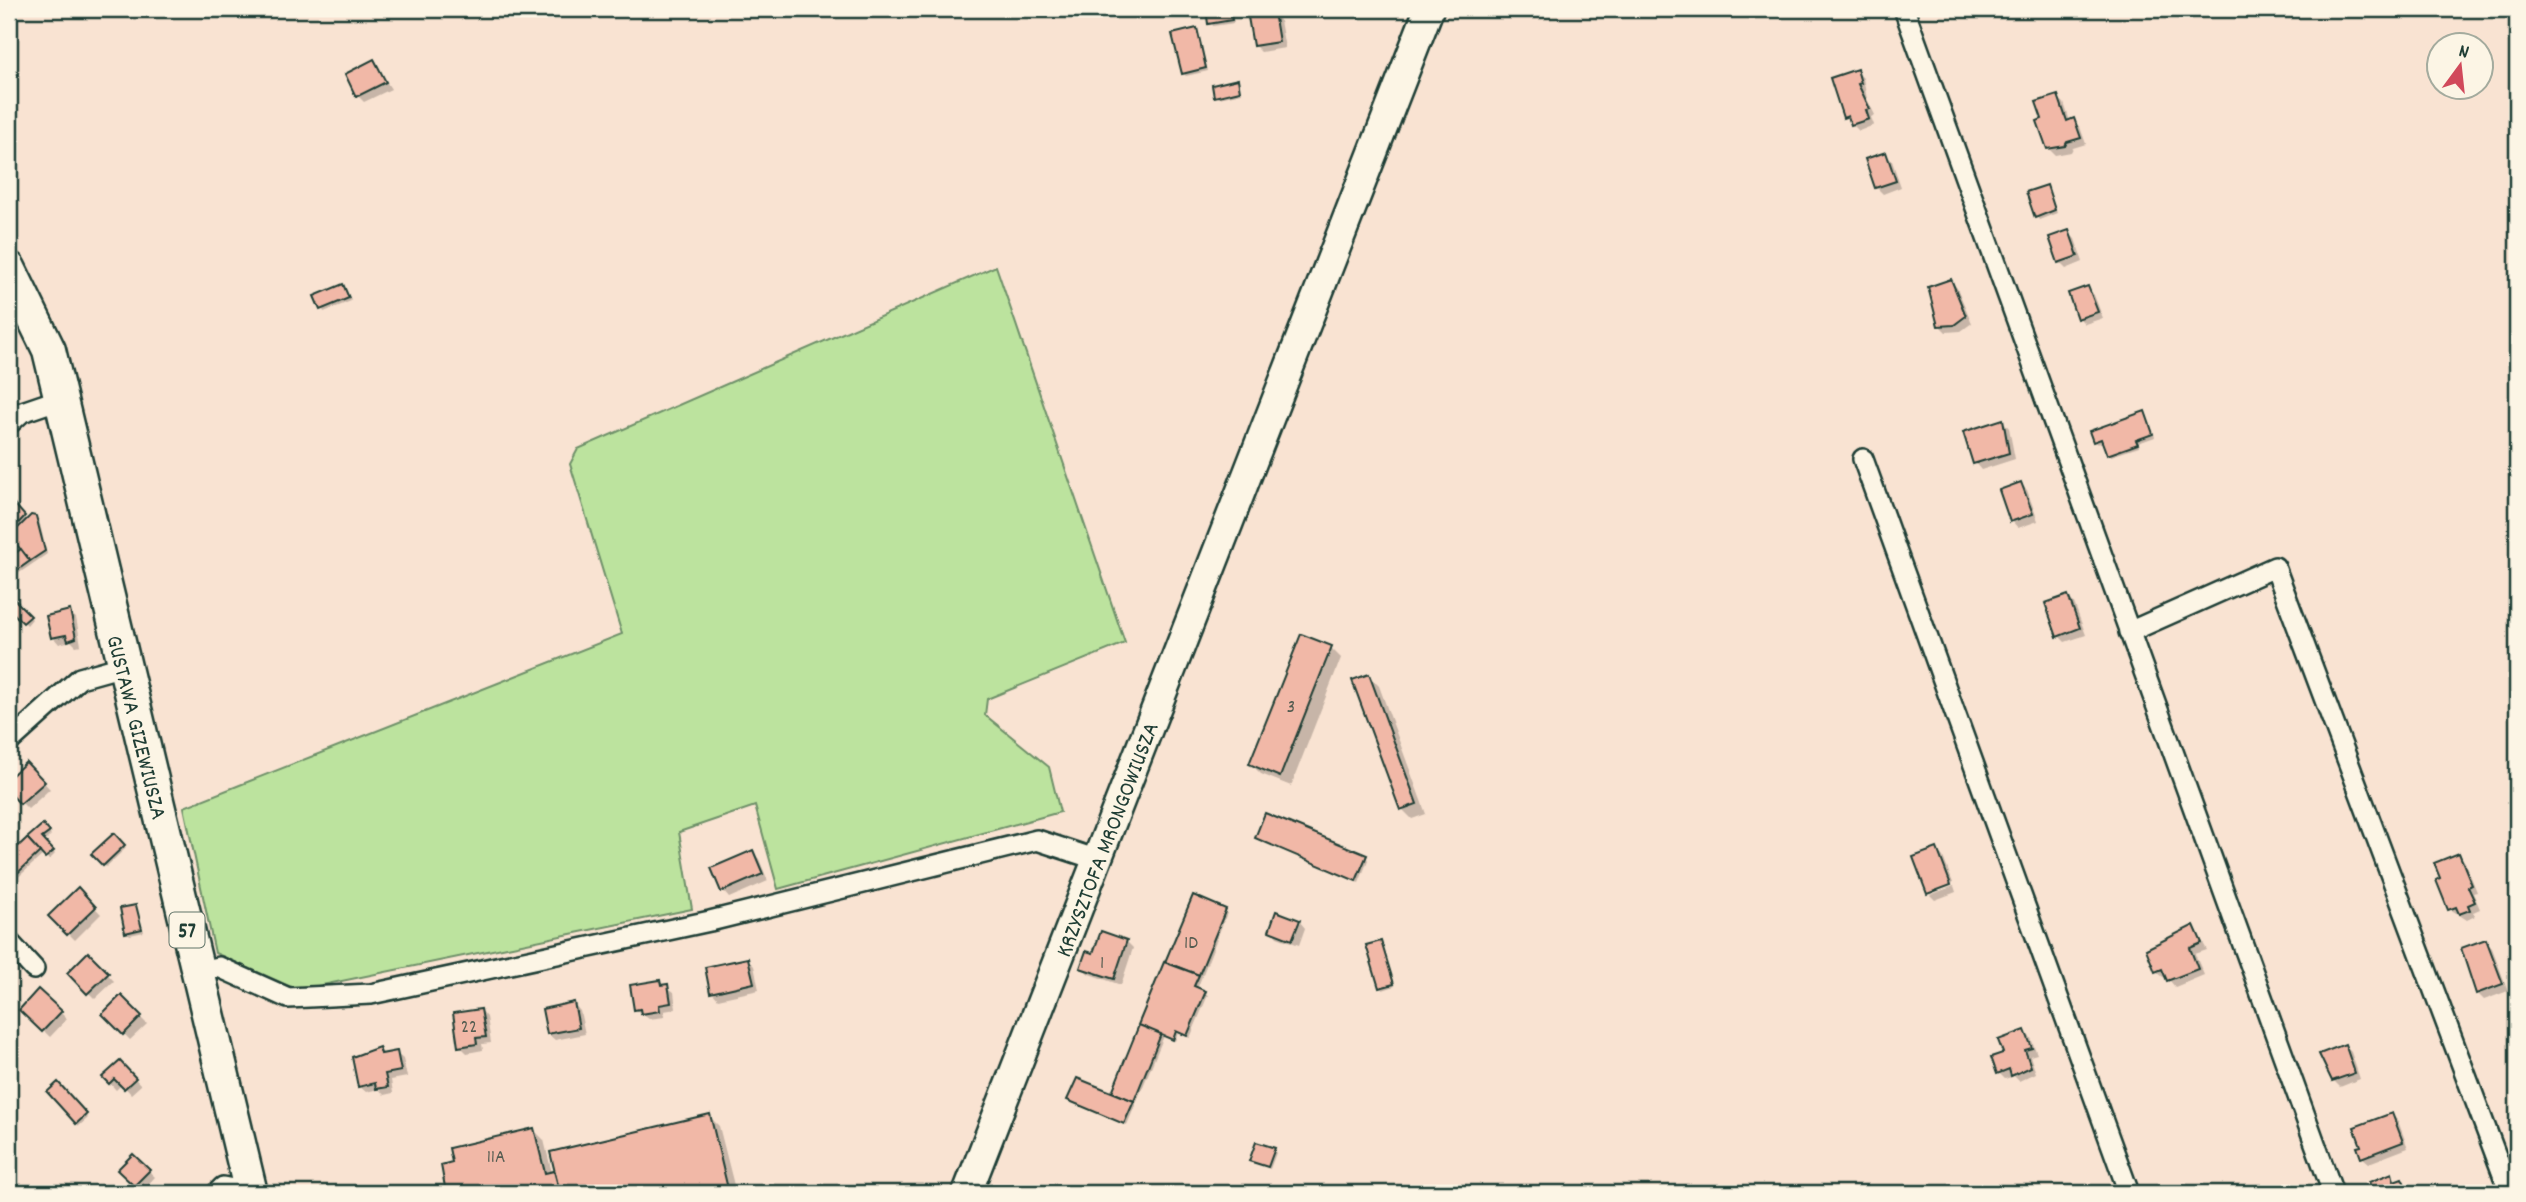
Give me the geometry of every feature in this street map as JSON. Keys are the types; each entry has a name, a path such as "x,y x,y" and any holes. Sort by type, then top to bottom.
{"main road":[{"name":"KRZYSZTOFA MRONGOWIUSZA","path":"967,1193 1429,9"},
{"name":"GUSTAWA GIZEWIUSZA","path":"9,268 49,350 251,1192"}],"street":[{"path":"1904,9 2333,1193"},
{"path":"9,424 22,412 60,399"},
{"path":"1863,459 2129,1193"},
{"path":"2129,632 2275,567 2510,1193"},
{"path":"9,741 80,678 123,666"},
{"path":"197,971 219,967 288,998 371,994 710,921 1037,840 1098,860"},
{"path":"9,942 34,969"},
{"path":"217,1193 223,1187 251,1192"}],"green space":[{"path":"996,266 1125,643 987,699 985,715 1049,767 1060,812 778,889 755,806 679,832 692,909 298,990 215,953 184,807 622,634 570,464 578,449"}],"building":[{"path":"1206,9 1230,9 1232,20 1208,24"},
{"path":"1274,12 1279,42 1253,46 1248,17"},
{"path":"1197,28 1206,68 1182,74 1172,34"},
{"path":"374,59 386,82 356,97 345,74"},
{"path":"1857,69 1861,83 1858,84 1870,109 1866,110 1869,119 1851,125 1848,116 1843,118 1830,78"},
{"path":"1238,79 1240,91 1214,97 1212,85"},
{"path":"2058,95 2067,121 2074,118 2081,138 2067,142 2065,146 2047,149 2037,121 2042,119 2036,102"},
{"path":"1886,152 1896,181 1875,188 1865,159"},
{"path":"2047,185 2055,210 2035,218 2026,192"},
{"path":"2069,230 2078,256 2058,263 2049,237"},
{"path":"1951,279 1966,316 1954,325 1938,326 1928,287"},
{"path":"343,284 349,298 320,310 314,296"},
{"path":"2088,286 2098,312 2077,319 2068,293"},
{"path":"2145,411 2153,434 2136,440 2138,444 2107,455 2101,439 2093,442 2089,431"},
{"path":"2003,419 2009,453 1973,464 1963,432"},
{"path":"2021,482 2033,514 2010,522 1999,490"},
{"path":"9,498 25,516 12,530 9,527"},
{"path":"31,515 36,516 45,551 30,561 10,536"},
{"path":"21,549 30,561 9,576 9,558"},
{"path":"9,594 31,616 23,623 9,609"},
{"path":"2068,595 2080,628 2057,637 2045,603"},
{"path":"70,610 76,638 68,641 66,635 51,638 46,616"},
{"path":"1301,634 1332,646 1280,777 1249,764"},
{"path":"1369,674 1417,804 1400,810 1352,680"},
{"path":"26,762 45,782 20,804 9,792 9,778"},
{"path":"1265,813 1367,855 1356,881 1255,838"},
{"path":"43,824 50,832 42,838 54,851 45,858 27,838"},
{"path":"114,833 125,845 103,866 91,854"},
{"path":"27,838 40,852 10,880 9,855"},
{"path":"1937,848 1951,885 1927,894 1913,857"},
{"path":"753,850 763,874 721,892 711,868"},
{"path":"2459,853 2472,885 2468,887 2475,902 2468,905 2470,910 2459,914 2456,907 2448,910 2436,880 2440,878 2434,863"},
{"path":"78,887 96,907 67,935 48,916"},
{"path":"1193,895 1226,909 1199,975 1165,962"},
{"path":"136,905 142,929 125,933 120,908"},
{"path":"1276,911 1300,920 1292,940 1269,931"},
{"path":"2194,925 2202,943 2190,948 2198,969 2167,981 2162,969 2155,972 2146,949"},
{"path":"1101,931 1127,940 1114,979 1080,968 1086,951 1093,953"},
{"path":"2486,939 2503,984 2476,994 2461,948"},
{"path":"1381,941 1394,984 1379,988 1366,945"},
{"path":"88,952 109,973 87,994 67,973"},
{"path":"748,958 754,983 710,993 705,967"},
{"path":"1164,962 1199,975 1194,986 1206,991 1187,1036 1176,1031 1173,1040 1138,1025"},
{"path":"660,980 661,985 668,984 671,1003 659,1005 660,1011 641,1014 640,1009 634,1010 630,985"},
{"path":"38,989 62,1011 42,1032 19,1010"},
{"path":"121,995 142,1016 123,1035 102,1014"},
{"path":"574,1002 579,1028 547,1034 542,1009"},
{"path":"481,1009 486,1037 476,1038 477,1044 458,1047 453,1013"},
{"path":"1139,1025 1161,1034 1134,1101 1112,1092"},
{"path":"2025,1030 2032,1048 2025,1050 2031,1067 2011,1076 2009,1069 1997,1074 1991,1057 2003,1053 1998,1040"},
{"path":"2345,1044 2355,1073 2332,1081 2319,1054"},
{"path":"379,1047 381,1054 397,1051 401,1071 385,1074 388,1087 376,1089 375,1083 358,1087 352,1057"},
{"path":"120,1061 136,1078 124,1089 114,1079 109,1084 102,1077"},
{"path":"1077,1078 1134,1101 1124,1124 1067,1100"},
{"path":"58,1082 87,1114 76,1124 47,1092"},
{"path":"2392,1113 2403,1142 2361,1158 2357,1147 2361,1146 2354,1127"},
{"path":"710,1114 729,1193 560,1193 550,1152"},
{"path":"534,1128 545,1173 554,1171 560,1193 446,1193 441,1165 452,1162 449,1148"},
{"path":"1256,1142 1275,1148 1268,1167 1249,1161"},
{"path":"133,1154 150,1170 134,1186 117,1170"},
{"path":"2392,1173 2394,1181 2402,1178 2409,1193 2373,1193 2369,1182"}]}
